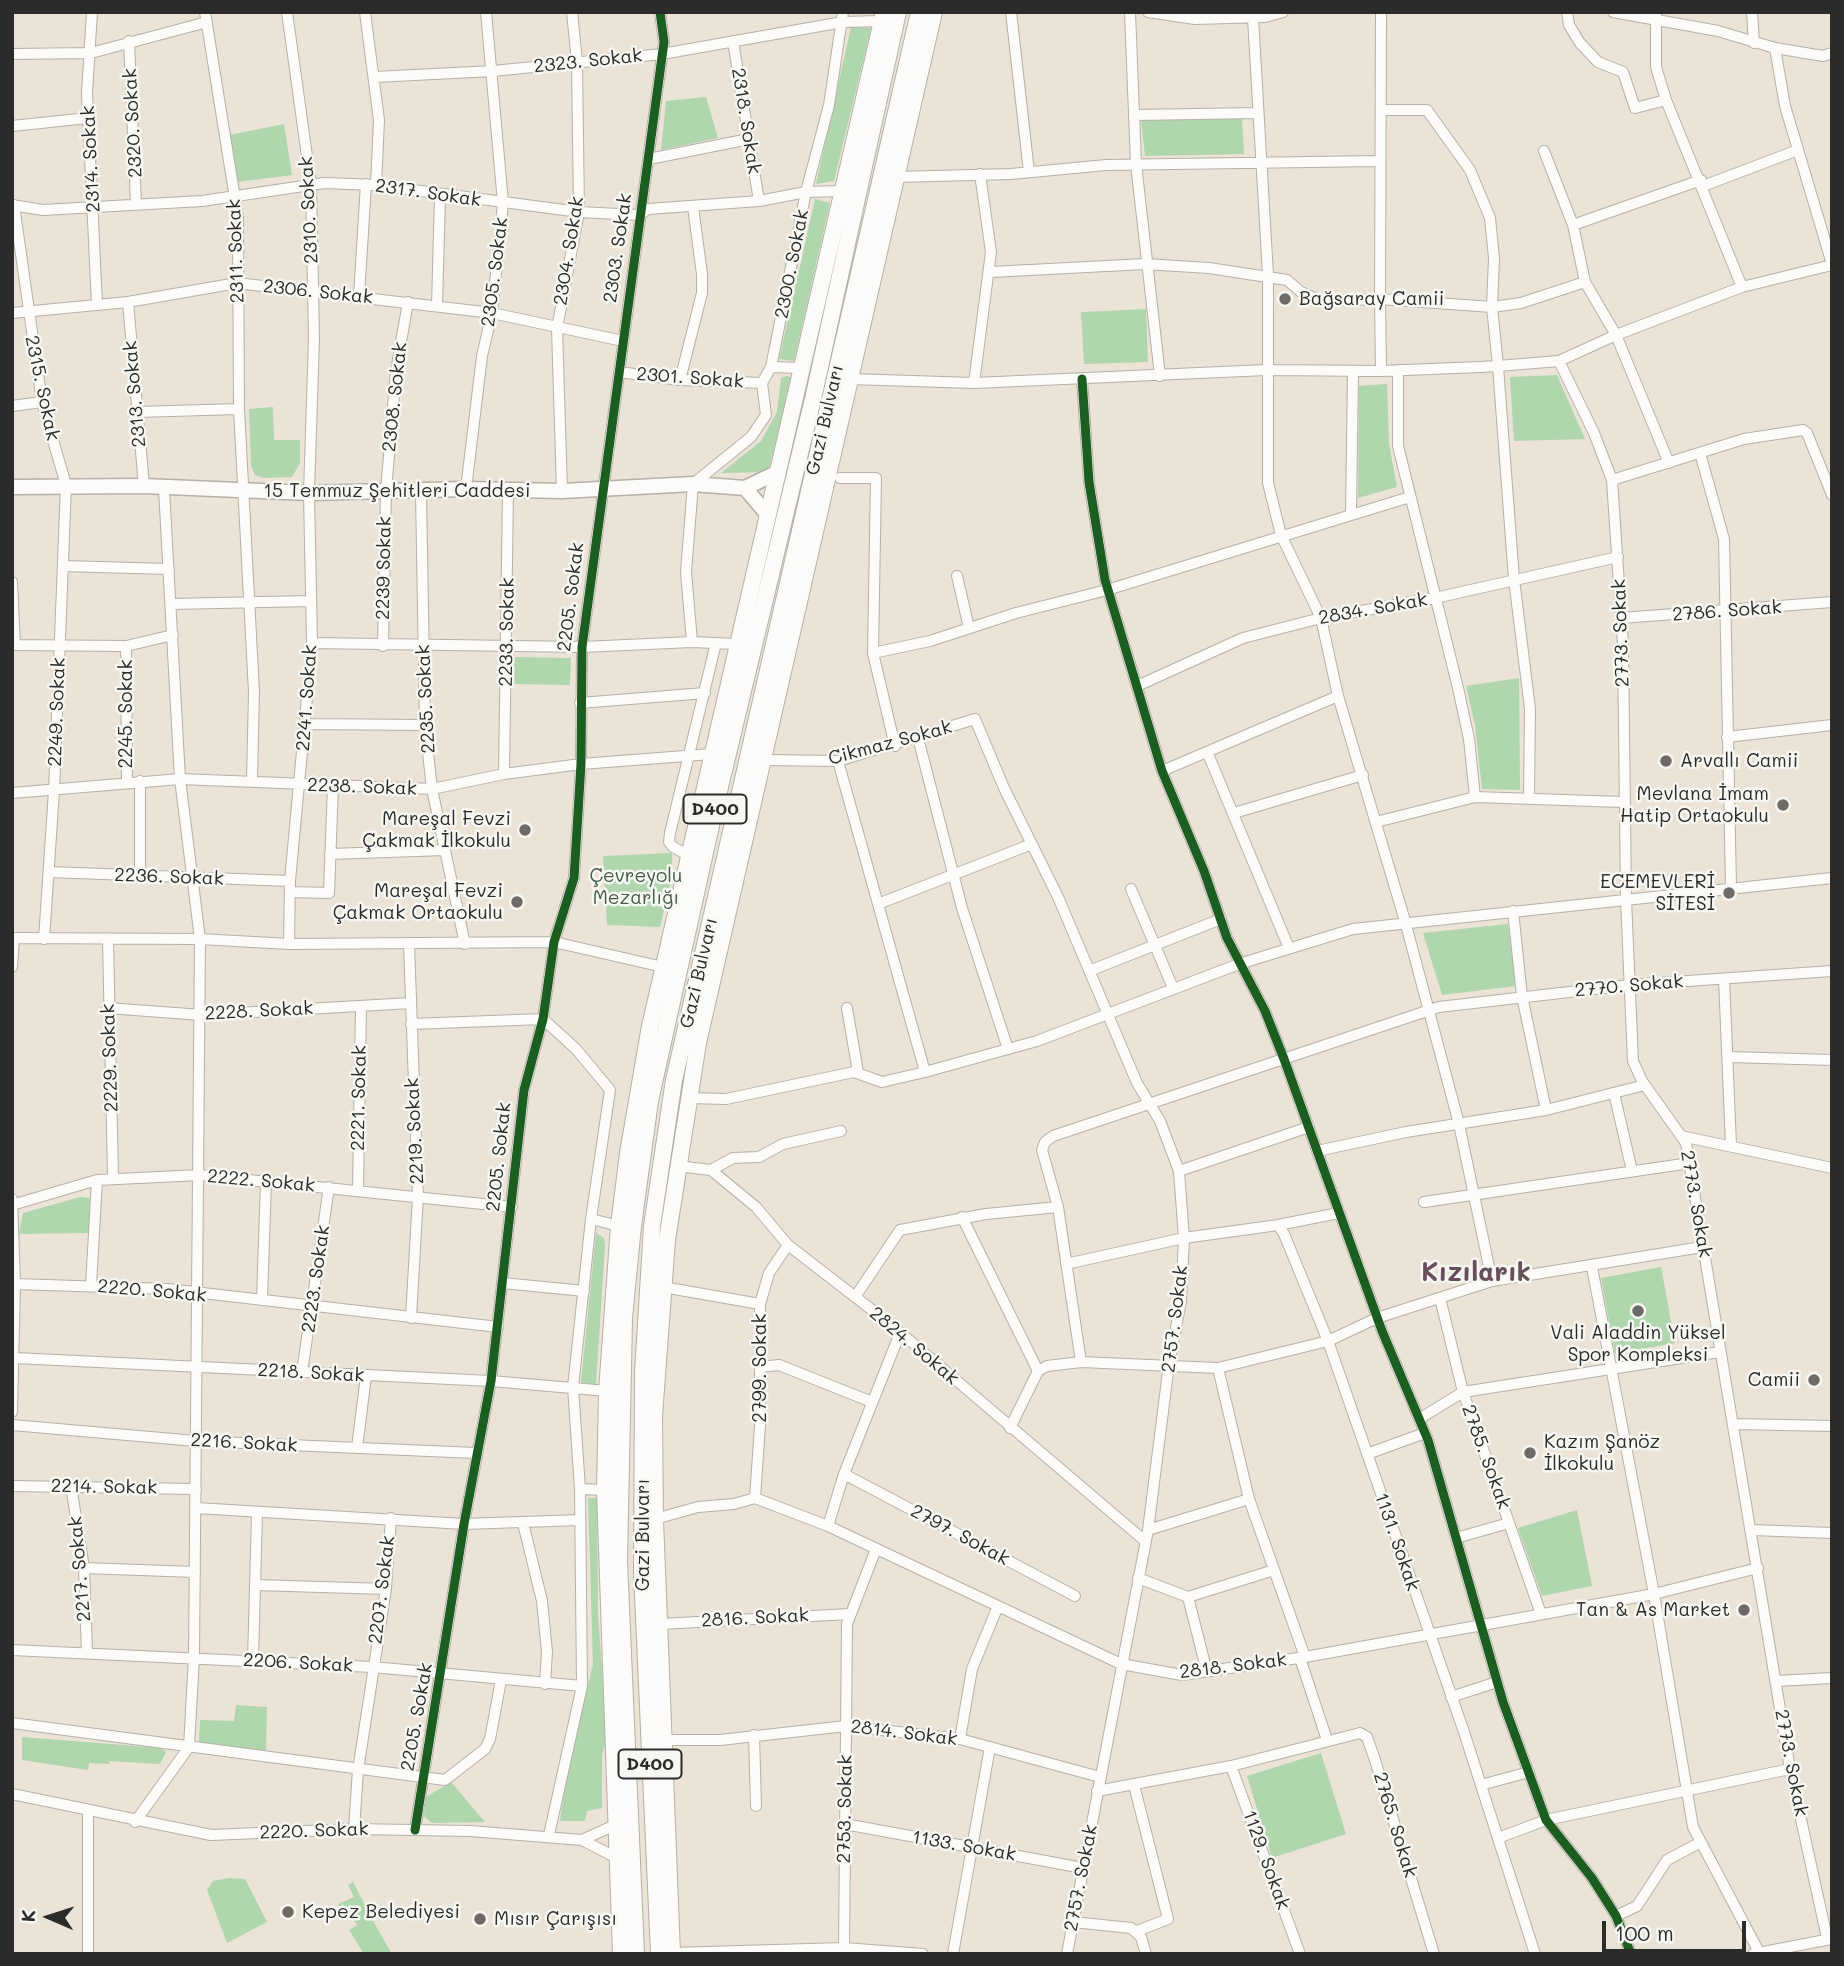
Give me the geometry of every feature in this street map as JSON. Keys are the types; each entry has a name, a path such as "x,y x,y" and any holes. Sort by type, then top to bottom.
{"highway":[{"name":"Gazi Bulvarı","path":"636,1954 619,1561 624,1318 650,1101 714,812 813,399 898,12"},
{"name":"Gazi Bulvarı","path":"659,1954 642,1573 643,1372 652,1226 674,1080 919,12"},
{"path":"672,1953 655,1519 654,1416 663,1287 677,1166 688,1098 762,760 934,12"},
{"path":"621,1954 605,1490 607,1391 619,1226 647,1039 736,644 883,17"},
{"path":"655,1519 642,1573 660,1624"},
{"path":"608,1578 621,1619 611,1659"}],"main road":[{"path":"768,515 745,488 778,472"},
{"name":"15 Temmuz Şehitleri Caddesi","path":"12,487 144,486 164,489 309,493 466,489 562,491 693,484 745,488"}],"street":[{"name":"2314. Sokak","path":"92,12 87,93 97,305"},
{"name":"2310. Sokak","path":"287,12 311,185 313,293 309,493"},
{"path":"359,296 379,120 365,12"},
{"name":"2305. Sokak","path":"466,489 482,356 492,313 503,203 486,12"},
{"name":"2304. Sokak","path":"562,491 557,328 579,212 577,62 572,12"},
{"name":"2303. Sokak","path":"603,488 662,54 660,12"},
{"path":"1011,12 1029,172"},
{"path":"1130,12 1136,164 1145,264 1160,376"},
{"path":"1148,12 1252,18 1283,12"},
{"path":"1381,12 1378,161 1381,371"},
{"path":"1567,12 1569,25 1586,50 1598,62 1623,72 1635,108 1666,100"},
{"path":"1612,12 1657,17 1774,47 1823,56 1832,53"},
{"path":"1752,12 1754,43"},
{"path":"12,54 90,53 206,17"},
{"name":"2311. Sokak","path":"206,17 238,217 239,409 254,692 252,780"},
{"name":"2323. Sokak","path":"375,77 493,71 662,54 843,17 883,17"},
{"name":"2300. Sokak","path":"762,383 771,367 806,192 830,104 843,17"},
{"path":"1657,17 1656,66 1666,100 1702,183 1742,288"},
{"path":"1252,18 1268,275 1268,483 1281,535 1321,618 1338,696 1405,921 1459,1124 1492,1281"},
{"name":"2320. Sokak","path":"129,41 136,204"},
{"name":"2318. Sokak","path":"733,41 759,201"},
{"path":"850,379 974,383 1266,370 1381,371 1559,361 1616,335 1742,288 1832,265 1778,77 1774,47"},
{"path":"1381,110 1427,110 1470,170 1490,219 1494,258 1492,307 1514,579 1530,709 1529,796"},
{"path":"1134,115 1258,113"},
{"path":"12,126 88,118"},
{"path":"649,159 749,139"},
{"path":"1573,225 1798,150"},
{"path":"1544,151 1573,225 1585,282 1616,335 1669,463"},
{"path":"897,177 1029,172 1136,164 1378,161"},
{"path":"974,383 991,252 980,174"},
{"name":"2317. Sokak","path":"13,205 43,210 235,196 311,185 371,185 579,212 639,215 648,209 759,201 806,192 841,191"},
{"path":"437,306 440,196"},
{"name":"2315. Sokak","path":"13,205 42,402 66,485"},
{"path":"680,380 702,293 693,207"},
{"path":"990,272 1145,264 1268,275 1287,280 1301,292 1321,301 1380,299 1492,307 1521,303 1585,282"},
{"name":"2306. Sokak","path":"12,313 128,302 237,283 492,313 623,341"},
{"name":"2313. Sokak","path":"128,302 144,486"},
{"name":"2308. Sokak","path":"386,491 396,371 408,302"},
{"name":"2773. Sokak","path":"1559,361 1594,433 1612,480 1621,618 1623,802 1633,1061 1645,1085 1686,1143 1790,1769 1829,1939"},
{"path":"771,367 801,368"},
{"path":"1398,370 1398,446 1469,739 1475,797"},
{"path":"1351,514 1353,371"},
{"name":"2301. Sokak","path":"619,372 680,380 762,383"},
{"path":"1082,379 1089,482 1107,590 1162,771 1204,870 1220,919 1239,964 1265,1011 1377,1318 1425,1433 1497,1682 1546,1820 1592,1878 1616,1916 1631,1954"},
{"path":"692,642 686,572 693,484 751,437 766,415 762,383"},
{"path":"12,406 42,402"},
{"path":"136,412 239,409"},
{"path":"1612,480 1768,432 1803,430 1807,433 1832,495"},
{"path":"1700,453 1724,539 1731,887"},
{"path":"840,478 876,478 873,653 895,746"},
{"name":"2249. Sokak","path":"44,939 54,791 66,485"},
{"name":"2205. Sokak","path":"415,1830 476,1453 491,1381 524,1090 543,1018 554,942 574,878 581,764 582,647 603,488"},
{"path":"135,1822 189,1747 194,1657 202,1015 200,940 180,779 164,489"},
{"name":"2239 Sokak","path":"383,646 386,491"},
{"name":"2233. Sokak","path":"504,774 508,491"},
{"name":"2235. Sokak","path":"421,492 425,725 432,789 465,944"},
{"name":"2241. Sokak","path":"289,944 290,881 307,724 312,643 309,493"},
{"path":"873,653 930,641 1107,590 1410,497"},
{"name":"2834. Sokak","path":"1137,686 1243,638 1321,618 1435,598 1618,557"},
{"path":"63,566 169,569"},
{"path":"957,576 969,628"},
{"path":"12,582 14,645 126,646 173,635"},
{"path":"172,604 310,601"},
{"name":"2786. Sokak","path":"1621,618 1727,613 1832,603"},
{"path":"312,643 582,647 692,642 736,644"},
{"path":"688,855 669,842 716,643"},
{"name":"2245. Sokak","path":"126,646 127,782"},
{"path":"580,703 705,693"},
{"path":"1162,771 1208,754 1338,696"},
{"name":"Cikmaz Sokak","path":"762,760 838,761 895,746 975,719"},
{"name":"2757. Sokak","path":"975,719 1149,1103 1160,1121 1179,1171 1184,1238 1181,1301 1169,1364 1146,1536 1067,1954"},
{"path":"307,724 425,725"},
{"path":"1727,737 1832,725"},
{"path":"918,738 953,874 1008,1049"},
{"name":"2238. Sokak","path":"12,793 180,779 252,780 300,786 432,789 504,774 581,764 711,754"},
{"path":"1208,754 1289,948"},
{"path":"838,761 925,1072"},
{"path":"1234,813 1363,775"},
{"name":"2245. Sokak","path":"140,781 140,877"},
{"path":"290,892 329,893 333,785"},
{"path":"1376,822 1475,797 1529,796 1623,802"},
{"path":"878,904 1032,844"},
{"path":"330,854 445,850"},
{"name":"2236. Sokak","path":"49,872 290,881"},
{"path":"688,1098 737,1098 858,1072 883,1082 925,1072 1008,1049 1239,964 1353,929 1405,921 1832,878"},
{"path":"1131,889 1173,988"},
{"path":"1513,911 1522,996 1546,1110"},
{"path":"1089,971 1220,919"},
{"path":"12,967 13,938 289,944 554,942 663,967"},
{"name":"2229. Sokak","path":"108,939 107,1008 113,1177"},
{"name":"2219. Sokak","path":"409,944 418,1196 411,1318"},
{"name":"2770. Sokak","path":"1058,1207 1042,1150 1045,1142 1149,1103 1427,1010 1522,996 1630,985 1832,971"},
{"path":"1724,979 1731,1145"},
{"name":"2228. Sokak","path":"107,1008 202,1015 411,1003"},
{"name":"2221. Sokak","path":"358,1189 361,1006"},
{"path":"847,1008 858,1072"},
{"path":"411,1024 543,1018 576,1049 610,1090 591,1219 573,1387 580,1520 582,1686 549,1835"},
{"path":"1729,1057 1832,1060"},
{"path":"1317,1151 1546,1110 1645,1085"},
{"path":"1614,1093 1632,1171"},
{"path":"1179,1171 1309,1127"},
{"path":"677,1166 711,1170 733,1158 759,1157 783,1144 841,1131"},
{"path":"1681,1136 1832,1168"},
{"path":"1424,1202 1690,1163"},
{"name":"2824. Sokak","path":"711,1170 756,1207 788,1245 900,1333 1010,1428 1146,1536"},
{"name":"2222. Sokak","path":"12,1205 113,1177 200,1175 329,1186 512,1207"},
{"path":"91,1286 97,1180"},
{"path":"262,1300 266,1181"},
{"name":"2223. Sokak","path":"302,1372 329,1186"},
{"path":"12,1199 15,1284 12,1412"},
{"path":"855,1297 900,1230 962,1217 1058,1207 1081,1362"},
{"path":"1066,1264 1184,1238 1278,1225 1339,1213"},
{"path":"962,1217 1038,1371"},
{"path":"591,1219 619,1226"},
{"name":"1131. Sokak","path":"1278,1225 1328,1341 1451,1697 1535,1954"},
{"name":"2799. Sokak","path":"755,1498 760,1426 760,1304 769,1273 788,1245"},
{"path":"1010,1428 1038,1371 1047,1366 1081,1362 1218,1368 1328,1341 1377,1318 1492,1281 1592,1267 1702,1247"},
{"path":"1592,1267 1654,1594 1693,1826 1756,1953 1829,1939"},
{"path":"503,1283 584,1292"},
{"name":"2220. Sokak","path":"15,1284 91,1286 198,1294 498,1326"},
{"path":"663,1287 760,1304"},
{"name":"2785. Sokak","path":"1440,1298 1463,1392 1541,1614"},
{"path":"828,1526 844,1474 900,1333"},
{"path":"1419,1419 1463,1392 1720,1352"},
{"name":"2218. Sokak","path":"15,1358 491,1381 607,1391"},
{"path":"760,1367 779,1365 873,1402"},
{"path":"1097,1791 1231,1766 1327,1740 1275,1570 1249,1499 1218,1368"},
{"path":"357,1448 366,1376"},
{"path":"1734,1424 1832,1426"},
{"name":"2216. Sokak","path":"12,1425 196,1441 476,1453"},
{"path":"1367,1454 1425,1433"},
{"name":"2797. Sokak","path":"844,1474 1075,1596"},
{"name":"2214. Sokak","path":"12,1486 196,1489"},
{"name":"2217. Sokak","path":"71,1486 84,1568 87,1653"},
{"path":"579,1489 605,1490"},
{"path":"655,1519 698,1507 734,1504 755,1498"},
{"name":"2818. Sokak","path":"755,1498 828,1526 1121,1664 1182,1675 1303,1658 1654,1594 1758,1568"},
{"path":"1146,1536 1249,1499"},
{"path":"196,1508 257,1514 391,1518 464,1524 580,1520"},
{"path":"253,1660 257,1514"},
{"name":"2207. Sokak","path":"354,1829 358,1770 386,1589 391,1518"},
{"path":"523,1523 542,1601 547,1652 545,1684"},
{"path":"1456,1538 1509,1523"},
{"path":"1752,1530 1832,1533"},
{"name":"2753. Sokak","path":"844,1948 847,1624 876,1549"},
{"path":"84,1568 195,1572"},
{"path":"1138,1578 1188,1597 1275,1570"},
{"path":"256,1585 386,1589"},
{"path":"1188,1597 1207,1672"},
{"path":"960,1739 972,1670 998,1606"},
{"name":"2816. Sokak","path":"660,1624 850,1614"},
{"name":"2206. Sokak","path":"12,1650 372,1667 582,1686"},
{"path":"1776,1682 1832,1678"},
{"path":"12,1723 445,1780 485,1749 491,1740 501,1679"},
{"path":"1451,1697 1497,1682"},
{"name":"2814. Sokak","path":"663,1740 720,1740 846,1726 960,1739 1100,1777"},
{"name":"2765. Sokak","path":"1327,1740 1353,1732 1367,1737 1434,1954"},
{"path":"754,1735 756,1806"},
{"path":"953,1954 990,1747"},
{"name":"1129. Sokak","path":"1231,1766 1300,1954"},
{"path":"1498,1838 1546,1820 1790,1769"},
{"path":"1481,1786 1529,1772"},
{"path":"1134,1785 1168,1919 1137,1931"},
{"name":"2220. Sokak","path":"12,1794 135,1822 211,1835 354,1829 549,1835 582,1840"},
{"path":"88,1810 88,1954"},
{"name":"1133. Sokak","path":"845,1824 1083,1868"},
{"path":"582,1840 615,1825"},
{"path":"582,1840 617,1858"},
{"path":"1616,1916 1637,1906 1667,1860 1701,1842"},
{"path":"1073,1922 1131,1927 1137,1931 1146,1954"},
{"path":"672,1953 844,1948 923,1954"}],"green space":[{"path":"851,27 871,28 834,181 816,184"},
{"path":"706,97 718,138 661,150 666,101"},
{"path":"1242,117 1244,154 1145,156 1141,119"},
{"path":"284,124 292,175 237,182 229,135"},
{"path":"815,199 830,203 794,361 779,359"},
{"path":"1146,309 1148,362 1084,364 1081,312"},
{"path":"1557,375 1585,439 1514,441 1510,377"},
{"path":"781,378 792,378 768,472 721,473 761,441 777,412"},
{"path":"1387,384 1389,444 1397,487 1358,498 1359,386"},
{"path":"273,407 274,440 300,440 300,463 292,477 264,478 255,475 251,466 249,409"},
{"path":"513,657 571,658 570,685 513,684"},
{"path":"1519,678 1520,790 1482,789 1475,725 1466,686"},
{"name":"Çevreyolu Mezarlığı","path":"672,853 672,878 660,927 607,925 603,856"},
{"path":"1508,924 1516,986 1442,995 1423,933"},
{"path":"80,1197 90,1198 89,1233 19,1234 23,1213"},
{"path":"596,1233 604,1238 605,1245 596,1385 581,1382"},
{"name":"Vali Aladdin Yüksel Spor Kompleksi","path":"1661,1267 1675,1343 1615,1354 1601,1278"},
{"path":"588,1498 597,1498 598,1614 607,1738 602,1755 602,1808 587,1811 585,1821 560,1821 565,1784 593,1664"},
{"path":"1577,1510 1592,1586 1542,1596 1518,1528"},
{"path":"236,1705 267,1707 266,1752 199,1744 200,1720 234,1721"},
{"path":"22,1737 161,1748 166,1752 160,1764 109,1761 109,1764 89,1763 88,1770 22,1760"},
{"path":"1321,1753 1346,1834 1272,1858 1247,1776"},
{"path":"451,1782 485,1822 432,1823 424,1816 426,1797"},
{"path":"245,1879 267,1922 227,1943 207,1890 213,1881"},
{"path":"353,1882 392,1954 364,1954 349,1930 357,1925 352,1917 346,1920 338,1904 354,1897 348,1885"}],"cycle path":[{"path":"415,1830 464,1524 491,1381 524,1090 543,1019 554,942 574,878 581,764 582,647 664,42 660,12"},
{"path":"1082,379 1089,482 1105,580 1162,771 1204,871 1227,938 1265,1011 1382,1331 1428,1440 1503,1702 1546,1820 1592,1878 1616,1916 1631,1954"}],"place":[{"name":"Bağsaray Camii","path":"1285,299"},
{"name":"Arvallı Camii","path":"1666,761"},
{"name":"Mevlana İmam Hatip Ortaokulu","path":"1783,805"},
{"name":"Mareşal Fevzi Çakmak İlkokulu","path":"525,830"},
{"name":"ECEMEVLERİ SİTESİ","path":"1729,893"},
{"name":"Mareşal Fevzi Çakmak Ortaokulu","path":"517,902"},
{"name":"Vali Aladdin Yüksel Spor Kompleksi","path":"1638,1311"},
{"name":"Camii","path":"1814,1380"},
{"name":"Kazım Şanöz İlkokulu","path":"1530,1453"},
{"name":"Tan & As Market","path":"1744,1610"},
{"name":"Kepez Belediyesi","path":"288,1912"},
{"name":"Mısır Çarışısı","path":"480,1919"}],"district":[{"name":"Kızılarık","path":"1476,1273"}]}
